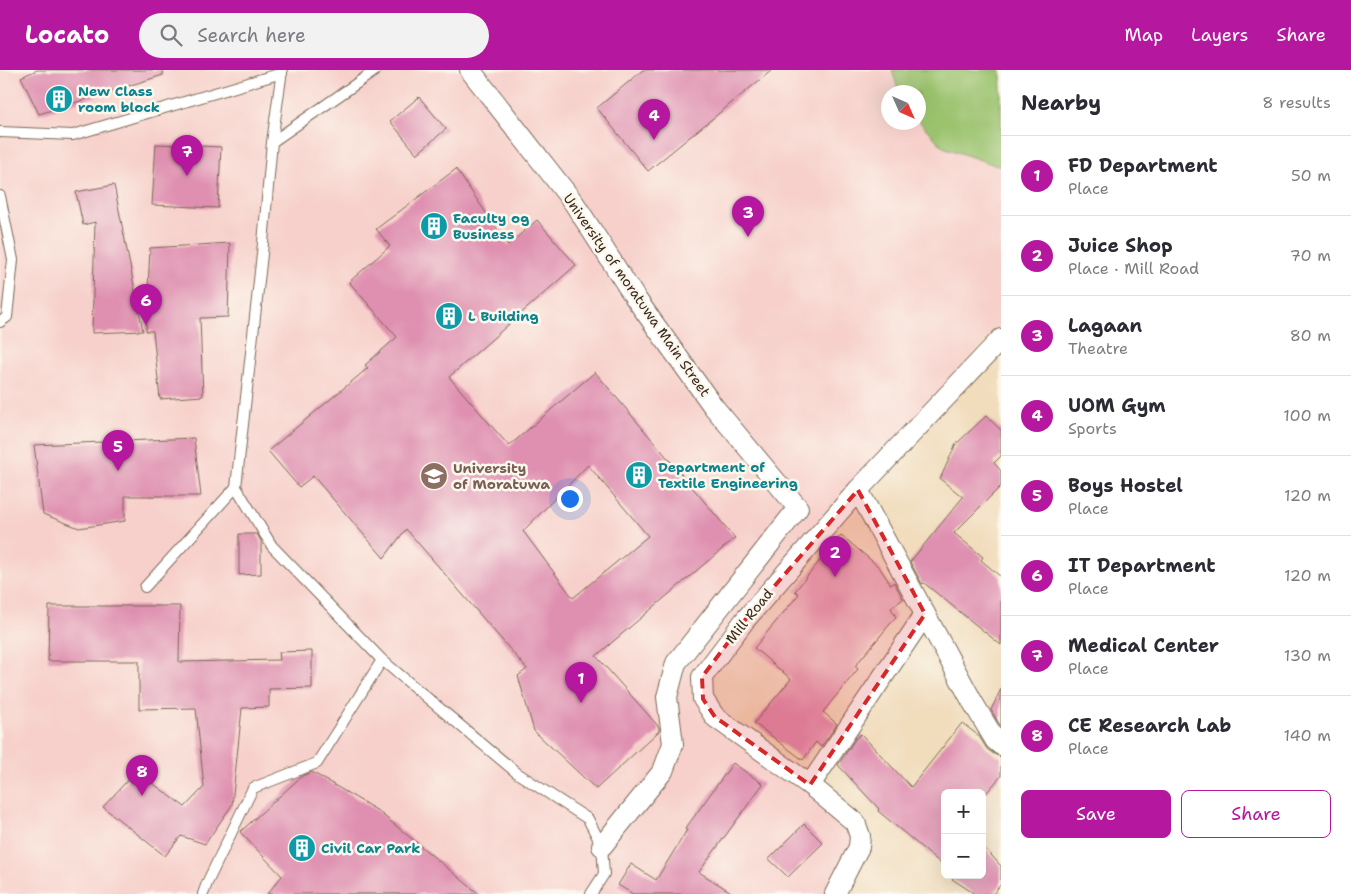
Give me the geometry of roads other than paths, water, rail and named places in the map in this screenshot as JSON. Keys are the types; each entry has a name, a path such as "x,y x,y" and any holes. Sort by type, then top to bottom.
{"street":[{"name":"University of moratuwa Main Street","path":"470,70 574,203 634,296 713,406 798,508 676,663 667,698 672,744 663,771 602,846"},
{"name":"Mill Road","path":"837,893 859,847 860,836 855,822 810,785 715,716 702,699 702,677 745,620 858,490 1001,339"},
{"path":"858,490 972,701 1001,745"},
{"path":"810,785 925,614"}],"lane":[{"path":"272,142 376,70"},
{"path":"0,132 72,135 282,71 272,142 262,254 236,487 144,588"},
{"path":"0,196 13,260 7,317 0,322"},
{"path":"236,487 272,546 382,660 516,773 588,819 602,846 604,874 591,894"},
{"path":"203,894 253,788 318,763 382,660"}],"place":[{"name":"New Class room block","path":"59,99"},
{"name":"UOM Gym","path":"654,140"},
{"name":"Medical Center","path":"187,176"},
{"name":"Faculty og Business","path":"434,226"},
{"name":"Lagaan","path":"748,237"},
{"name":"L Building","path":"449,316"},
{"name":"IT Department","path":"146,325"},
{"name":"Boys Hostel","path":"118,471"},
{"name":"Department of Textile Engineering","path":"639,475"},
{"name":"University of Moratuwa","path":"434,476"},
{"name":"Juice Shop","path":"835,577"},
{"name":"FD Department","path":"581,703"},
{"name":"CE Research Lab","path":"142,796"},
{"name":"Civil Car Park","path":"302,848"}]}
